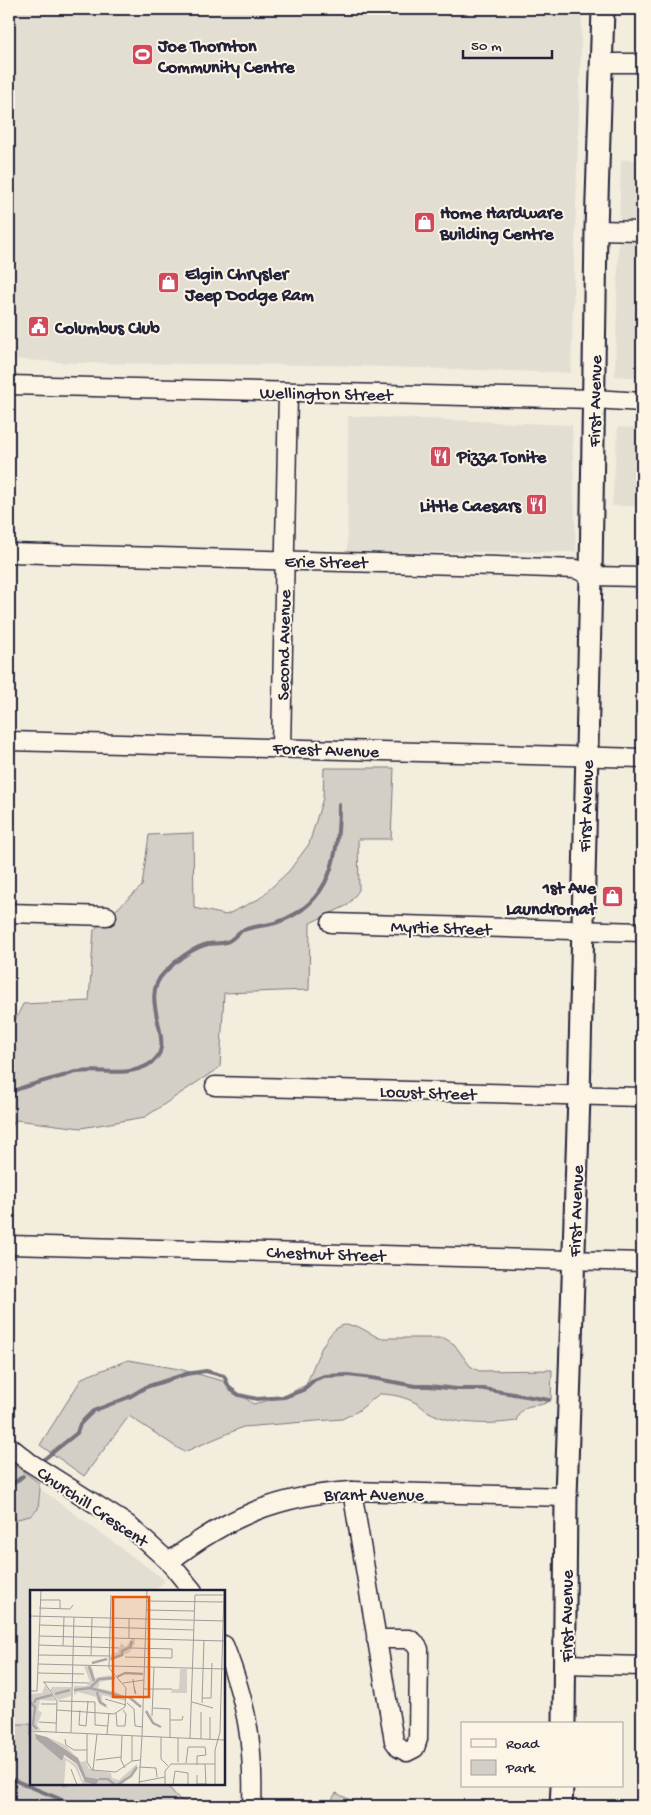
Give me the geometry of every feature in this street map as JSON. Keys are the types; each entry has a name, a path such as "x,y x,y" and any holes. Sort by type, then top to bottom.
{"main road":[{"name":"First Avenue","path":"564,1722 566,1497 579,1096 591,576 596,230 603,9"},
{"path":"561,1806 562,1788"}],"street":[{"path":"602,63 642,64"},
{"path":"596,230 642,231"},
{"name":"Wellington Street","path":"9,385 594,399 642,402"},
{"name":"Second Avenue","path":"281,748 288,392"},
{"name":"Erie Street","path":"9,552 576,569 591,576 642,577"},
{"name":"Forest Avenue","path":"9,741 642,758"},
{"path":"9,913 107,916"},
{"name":"Myrtie Street","path":"330,923 642,932"},
{"name":"Locust Street","path":"214,1086 642,1097"},
{"name":"Chestnut Street","path":"9,1245 642,1262"},
{"name":"Churchill Crescent","path":"9,1446 29,1462 127,1524 169,1562 192,1590"},
{"path":"352,1491 376,1639 394,1740 399,1748 407,1752 415,1748 418,1739 420,1649 414,1642 409,1640 376,1639"},
{"name":"Brant Avenue","path":"169,1562 202,1538 256,1509 294,1498 323,1493 352,1491 566,1497"},
{"path":"225,1648 240,1689 249,1729 253,1771 252,1806"},
{"path":"566,1664 642,1666"}],"shaded area":[{"path":"9,9 582,9 571,373 324,365 74,363 9,359"},
{"path":"621,160 642,160 642,378 615,376"},
{"path":"348,416 572,425 576,552 347,552"},
{"path":"618,427 642,428 642,506 612,506"},
{"path":"42,1490 165,1580 156,1590 30,1590 30,1724 9,1724 9,1521 30,1516 38,1509"}],"green space":[{"path":"324,768 394,768 391,839 358,839 359,890 348,905 310,923 309,990 224,993 220,1067 145,1117 81,1128 16,1120 9,1130 9,1033 23,1004 89,1001 94,930 142,886 149,835 193,833 194,908 226,915 259,899 289,871 309,844 323,798"},
{"path":"344,1325 357,1326 379,1338 444,1338 454,1344 470,1366 479,1371 552,1370 551,1400 540,1405 527,1407 519,1414 516,1421 471,1423 438,1416 407,1399 394,1395 379,1394 358,1411 342,1419 243,1427 184,1452 129,1416 84,1476 40,1445 82,1378 128,1360 179,1369 223,1381 253,1404 282,1397 306,1385 325,1341 337,1328"},
{"path":"9,1461 39,1483 40,1490 38,1509 30,1516 9,1521"},
{"path":"9,1724 30,1724 30,1785 167,1785 179,1799 195,1806 9,1806"},
{"path":"336,1793 363,1806 328,1806"}],"waterway":[{"path":"9,1093 29,1085 75,1072 122,1072 140,1069 158,1057 161,1047 161,1035 155,1010 156,984 164,973 190,952 208,944 228,941 245,929 278,922 296,914 310,903 329,875 334,858 339,823 339,804"},
{"path":"43,1460 77,1433 80,1424 93,1411 129,1397 146,1387 186,1374 206,1371 224,1376 230,1389 239,1395 257,1399 285,1397 303,1390 314,1380 324,1376 348,1375 415,1386 484,1389 549,1400"},
{"path":"9,1485 23,1476"},
{"path":"9,1778 77,1806"}],"place":[{"name":"Joe Thornton Community Centre","path":"142,55"},
{"name":"Home Hardware Building Centre","path":"424,222"},
{"name":"Elgin Chrysler Jeep Dodge Ram","path":"169,283"},
{"name":"Columbus Club","path":"39,327"},
{"name":"Pizza Tonite","path":"441,456"},
{"name":"Little Caesars","path":"537,505"},
{"name":"1st Ave Laundromat","path":"612,897"}]}
